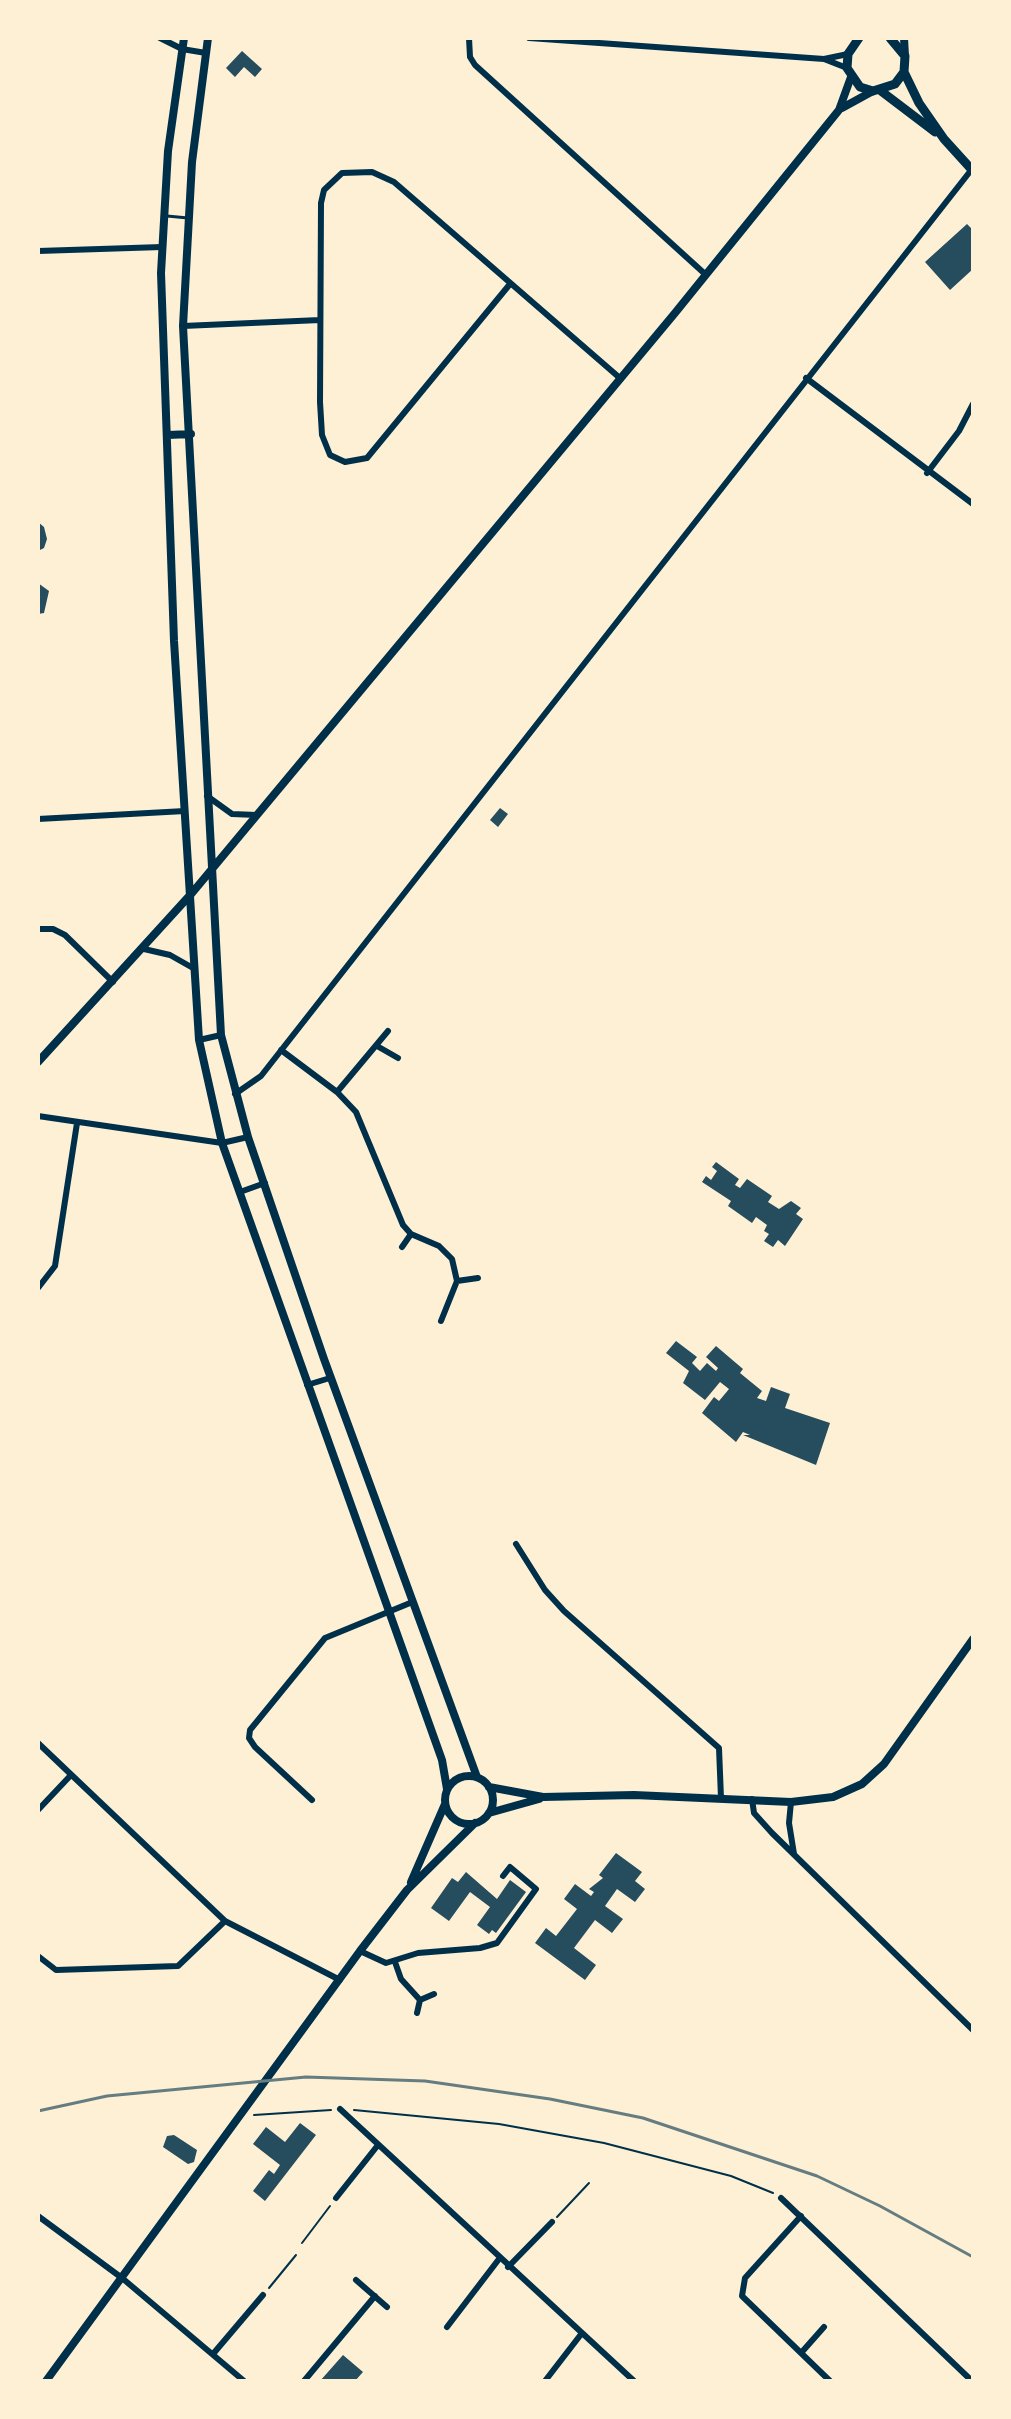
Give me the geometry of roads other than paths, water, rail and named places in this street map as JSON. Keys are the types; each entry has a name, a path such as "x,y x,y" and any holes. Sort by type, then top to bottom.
{"main road":[{"path":"890,38 905,56 904,72 919,103 944,139 972,170"},
{"path":"851,44 849,72 860,87 877,91 944,139"},
{"path":"877,91 895,84 904,72"}],"street":[{"path":"160,38 182,49 206,53"},
{"path":"184,38 168,151 162,247 174,626 199,1040 222,1143 442,1760 447,1789 445,1804 407,1890"},
{"path":"208,38 188,218 183,326 221,1035 248,1137 330,1378 410,1603 477,1777 489,1787 543,1797 721,1798 791,1802 833,1797 862,1784 884,1764 973,1639"},
{"path":"469,38 470,57 475,65 705,274"},
{"path":"529,38 623,41 824,59 849,72 839,110"},
{"path":"904,38 905,56"},
{"path":"824,59 851,44"},
{"path":"38,1062 192,893 621,379 839,110 877,91"},
{"path":"235,1094 261,1076 972,170"},
{"path":"510,284 361,461 345,462 330,455 322,435 321,203 324,190 342,173 372,172 394,182 621,379"},
{"path":"38,251 162,247"},
{"path":"183,326 320,320"},
{"path":"806,378 927,473 973,504"},
{"path":"927,473 959,431 973,404"},
{"path":"168,435 191,434"},
{"path":"207,796 232,814 257,815"},
{"path":"38,819 185,811"},
{"path":"38,929 53,929 65,935 113,982"},
{"path":"144,949 170,955 193,968"},
{"path":"337,1092 388,1031"},
{"path":"199,1040 221,1035"},
{"path":"377,1046 398,1058"},
{"path":"281,1050 337,1092 356,1112 390,1200 411,1234 452,1259 457,1281 441,1321"},
{"path":"41,1116 222,1143 248,1137"},
{"path":"38,1288 55,1266 77,1123"},
{"path":"240,1192 265,1183"},
{"path":"402,1247 411,1234"},
{"path":"457,1281 478,1278"},
{"path":"307,1385 330,1378"},
{"path":"516,1544 545,1590 564,1611 714,1742 721,1763 721,1798"},
{"path":"312,1800 255,1747 249,1738 250,1730 325,1638 410,1603"},
{"path":"38,1743 225,1921 340,1980"},
{"path":"38,1810 71,1775"},
{"path":"447,1789 465,1776 477,1777"},
{"path":"489,1787 493,1800 489,1813"},
{"path":"46,2381 407,1890 489,1813 543,1797"},
{"path":"752,1799 754,1813 973,2030"},
{"path":"791,1802 789,1823 794,1854"},
{"path":"445,1804 450,1815 464,1823 475,1823"},
{"path":"360,1951 379,1962 395,1962 418,1953 480,1948 497,1943 536,1889 510,1867 503,1876"},
{"path":"38,1956 53,1970 178,1966 225,1921"},
{"path":"395,1962 401,1979 420,2000"},
{"path":"420,2000 434,1994"},
{"path":"417,2013 420,2000"},
{"path":"340,2109 634,2381"},
{"path":"336,2198 378,2145"},
{"path":"781,2198 972,2381"},
{"path":"38,2216 122,2278 244,2381"},
{"path":"801,2216 745,2278 742,2296 830,2381"},
{"path":"508,2267 552,2222"},
{"path":"447,2327 499,2259"},
{"path":"356,2280 387,2307"},
{"path":"213,2354 263,2295"},
{"path":"304,2381 375,2296"},
{"path":"801,2353 824,2327"},
{"path":"545,2381 582,2333"}],"lane":[{"path":"164,216 188,218"}],"railway":[{"path":"38,2111 107,2096 306,2077 425,2081 550,2099 643,2118 817,2176 880,2206 973,2257"}]}
